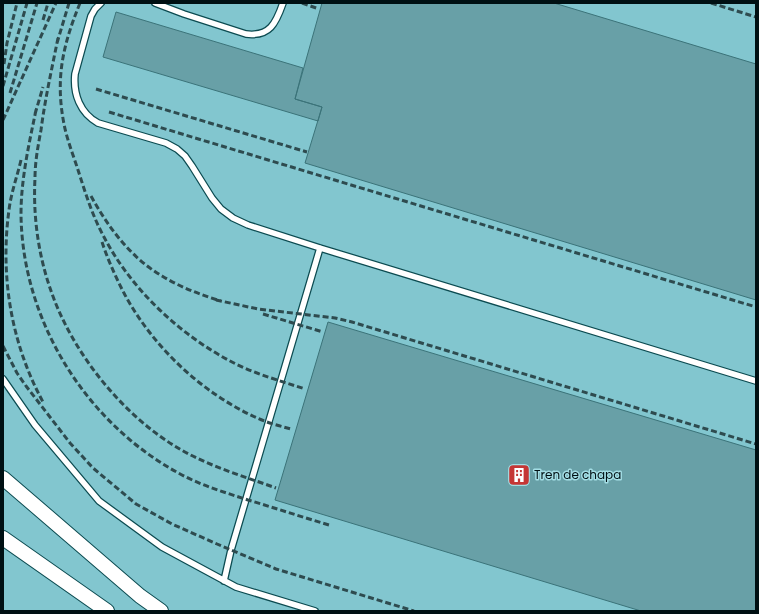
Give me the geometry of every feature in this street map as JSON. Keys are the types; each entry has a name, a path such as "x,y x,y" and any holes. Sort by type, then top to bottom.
{"street":[{"path":"3,478 140,596 161,611"},
{"path":"3,538 104,609"}],"lane":[{"path":"101,3 91,16 75,74 74,82 77,99 86,114 98,123 166,143 176,149 185,156 212,198 221,209 233,218 248,225 320,248 756,381"},
{"path":"155,3 184,14 252,35 260,34 272,27 279,16 283,3"},
{"path":"224,581 231,550 320,248"},
{"path":"3,379 35,424 99,501 162,546 224,581 236,587 315,611"}],"shaded area":[{"path":"3,3 756,3 756,611 3,611"}],"building":[{"path":"322,3 554,3 756,64 756,300 305,163 322,107 295,99"},
{"path":"116,12 303,68 295,99 322,107 318,121 103,57"},
{"name":"Tren de chapa","path":"328,322 756,450 756,611 641,611 275,500"}],"railway":[{"path":"4,64 7,43 17,3"},
{"path":"3,86 27,3"},
{"path":"10,93 37,3"},
{"path":"43,20 48,3"},
{"path":"3,120 56,3"},
{"path":"57,43 69,3"},
{"path":"80,3 69,33 62,62 60,92 61,107 67,136 90,206 100,229 115,256 128,275 159,309 194,338 232,362 268,377 305,389"},
{"path":"302,3 319,9"},
{"path":"711,3 756,17"},
{"path":"58,38 38,148 35,206 39,248 50,288 59,312 71,335 100,379 137,418 157,434 189,454 226,470 276,488"},
{"path":"35,114 43,87"},
{"path":"96,89 307,152"},
{"path":"36,110 22,188 21,214 24,255 34,294 48,332 68,368 91,401 119,431 151,456 186,477 209,487 329,525"},
{"path":"109,112 756,307"},
{"path":"21,160 9,210 6,260 7,284 16,333 23,356 32,380 43,402"},
{"path":"91,196 121,241 151,269 176,284 221,301"},
{"path":"102,242 118,282 137,314 150,333 181,367 217,396 237,408 261,420 291,429"},
{"path":"216,300 258,309 335,318 352,322 756,444"},
{"path":"263,314 323,332"},
{"path":"3,346 17,373 70,443 93,468 136,504 172,524 276,569 414,611"}],"place":[{"name":"Tren de chapa","path":"519,475"}]}
